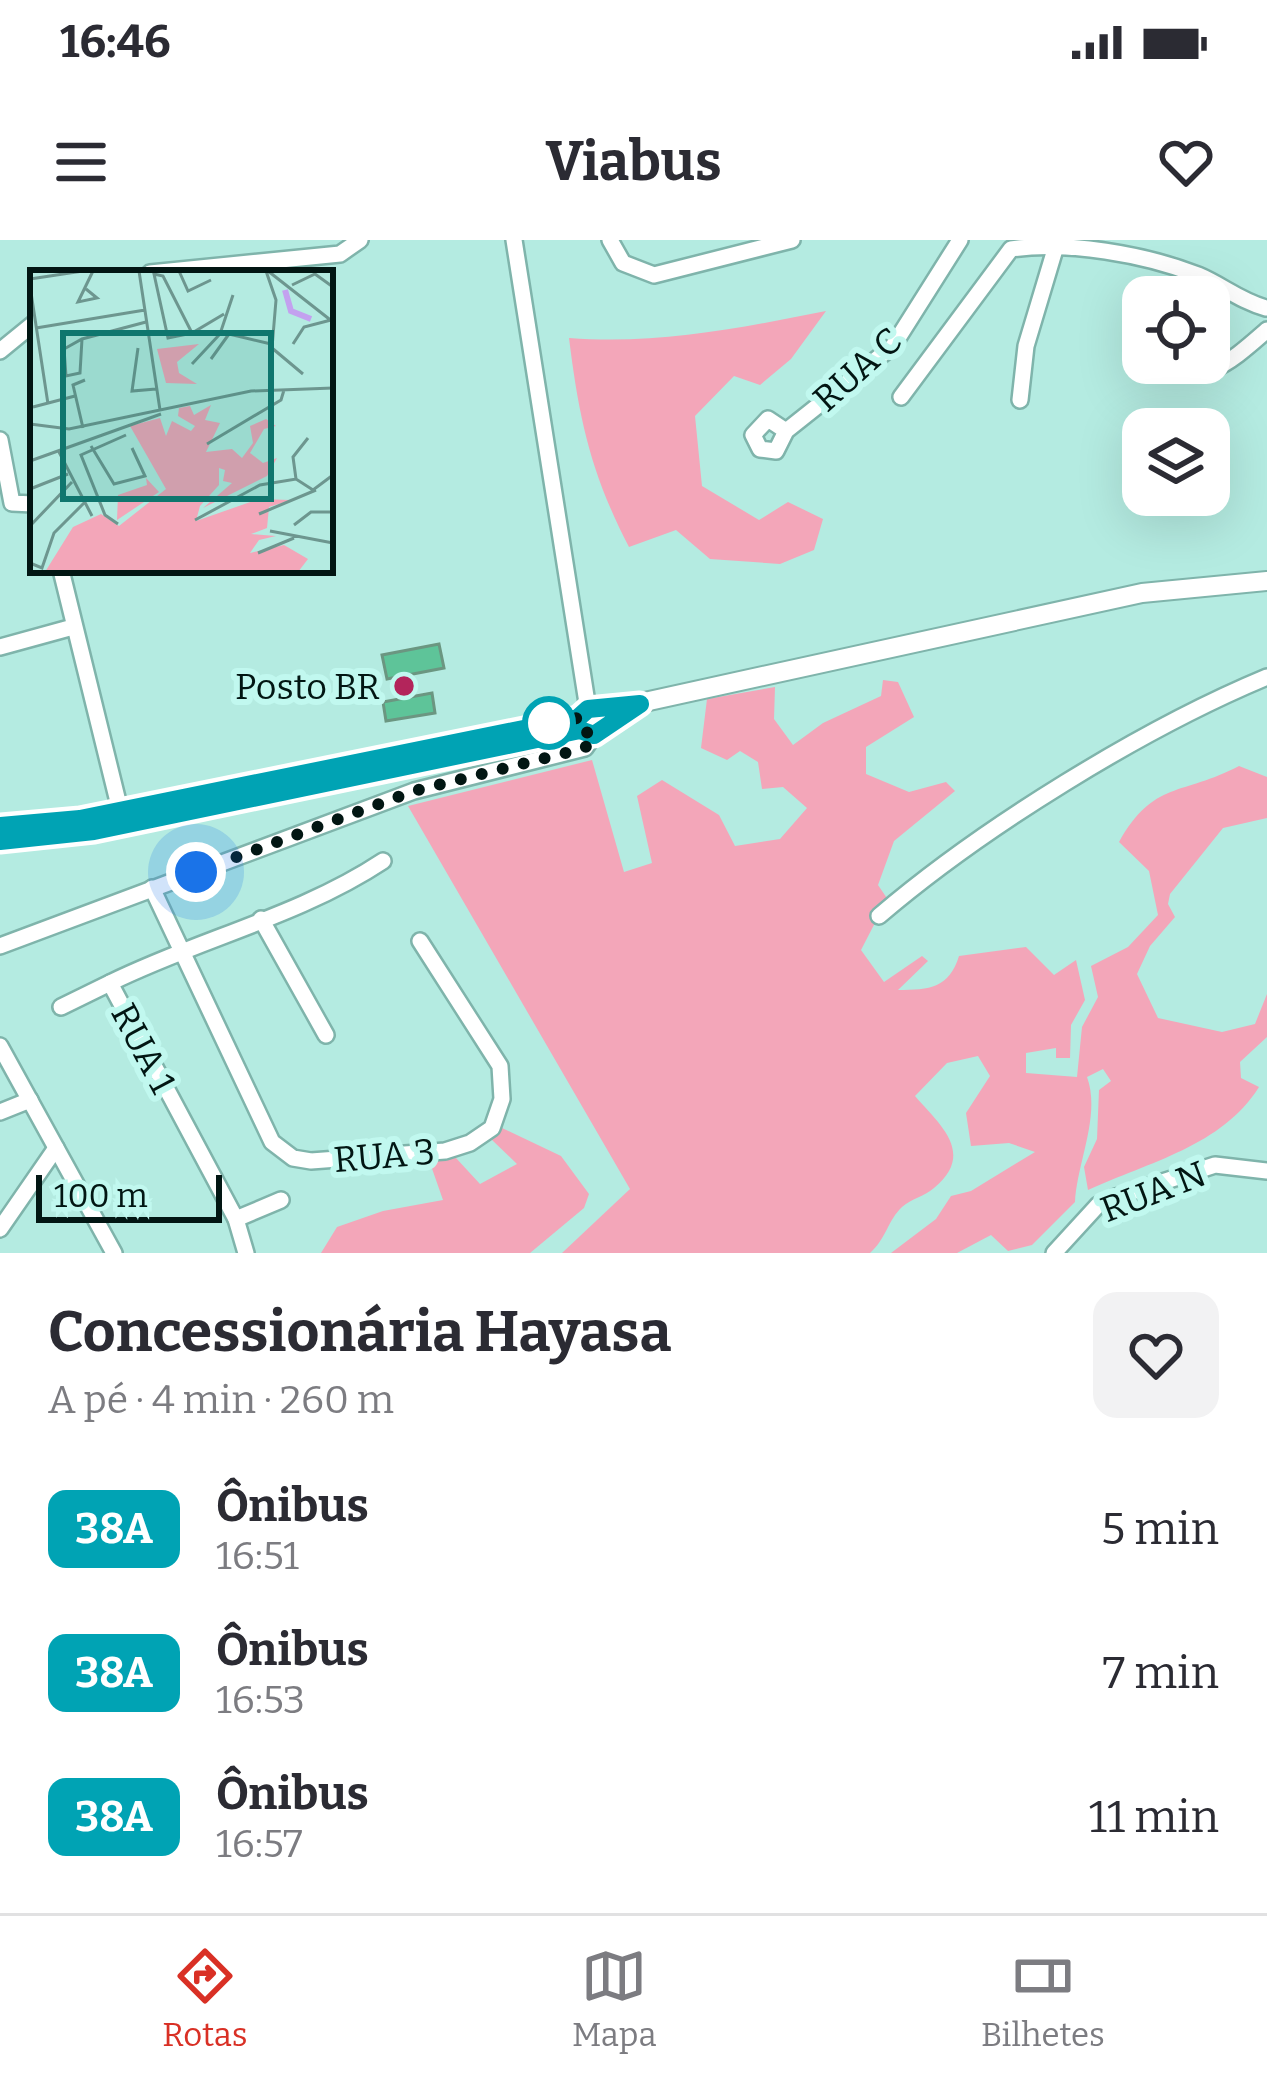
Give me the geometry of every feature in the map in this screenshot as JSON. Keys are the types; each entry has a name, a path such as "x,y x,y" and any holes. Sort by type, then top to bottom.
{"main road":[{"path":"0,841 590,721 640,704 1142,593 1267,581"},
{"path":"0,826 122,817"}],"street":[{"path":"180,270 340,254 360,240"},
{"path":"0,946 414,791 585,748 590,721 514,240"},
{"path":"610,240 623,262 639,273 680,273 787,241"},
{"name":"RUA C","path":"786,431 893,346 960,240"},
{"path":"902,397 1013,244 1056,246 1196,274 1266,306"},
{"path":"1019,400 1026,346 1056,246"},
{"path":"0,351 30,326"},
{"path":"1230,357 1267,330"},
{"path":"0,440 12,502 30,504"},
{"path":"62,573 122,817"},
{"path":"0,647 73,627"},
{"path":"880,916 927,875 1064,785 1179,718 1267,677"},
{"name":"RUA 1","path":"246,1253 236,1219 110,983 180,948 338,889 383,861"},
{"name":"RUA 3","path":"152,888 272,1142 293,1158 310,1161 458,1148 483,1136 499,1116 500,1066 420,940"},
{"path":"261,920 326,1035"},
{"path":"61,1006 110,983"},
{"path":"0,1046 114,1253"},
{"path":"0,1112 30,1100"},
{"path":"0,1229 56,1148"},
{"name":"RUA N","path":"1054,1253 1098,1205 1113,1198 1216,1165 1267,1171"},
{"path":"236,1219 281,1200"}],"shaded area":[{"path":"826,311 791,359 760,385 734,376 695,416 702,486 759,520 788,502 823,519 814,550 780,564 710,559 676,530 629,547 588,445 569,338 667,337"},
{"path":"883,680 898,682 914,717 866,747 866,774 909,792 946,782 955,791 894,841 878,885 895,910 877,919 861,950 884,982 922,956 928,961 898,990 937,985 950,975 959,956 1026,947 1054,975 1076,960 1085,1000 1071,1025 1070,1058 1056,1058 1056,1048 1026,1053 1026,1073 1077,1077 1082,1027 1098,997 1091,966 1128,947 1158,915 1149,871 1119,842 1132,822 1157,799 1239,766 1267,777 1267,818 1223,828 1170,894 1168,904 1175,917 1150,946 1137,974 1158,1018 1222,1032 1255,1024 1267,994 1267,1037 1240,1062 1241,1078 1259,1087 1244,1107 1205,1138 1088,1190 1084,1167 1097,1139 1099,1090 1111,1081 1103,1069 1087,1077 1090,1123 1075,1202 1032,1245 1008,1251 991,1235 957,1253 891,1253 936,1219 951,1196 971,1191 1035,1152 1009,1143 971,1146 966,1113 990,1076 978,1056 947,1063 915,1096 950,1140 952,1163 934,1188 897,1212 870,1253 562,1253 630,1189 408,806 592,760 624,872 652,863 637,796 662,780 719,815 735,846 780,839 807,808 783,787 762,789 758,762 740,751 727,760 701,748 707,699 775,687 774,719 793,745 823,723 881,696"},
{"path":"502,1128 561,1156 589,1194 584,1208 530,1253 321,1253 337,1227 383,1211 443,1200 429,1160 456,1158 480,1184 517,1164 491,1139"}],"building":[{"path":"439,644 444,668 387,679 382,655"},
{"path":"432,693 435,713 386,721 383,702"}],"bus line":[{"name":"38A","path":"0,826 80,819 578,718 588,709 640,704 594,735 580,730 94,831 0,841"}],"place":[{"name":"Posto BR","path":"404,686"}],"route":[{"path":"196,872 414,791 585,748 594,735 580,730 578,718 549,723"}]}
